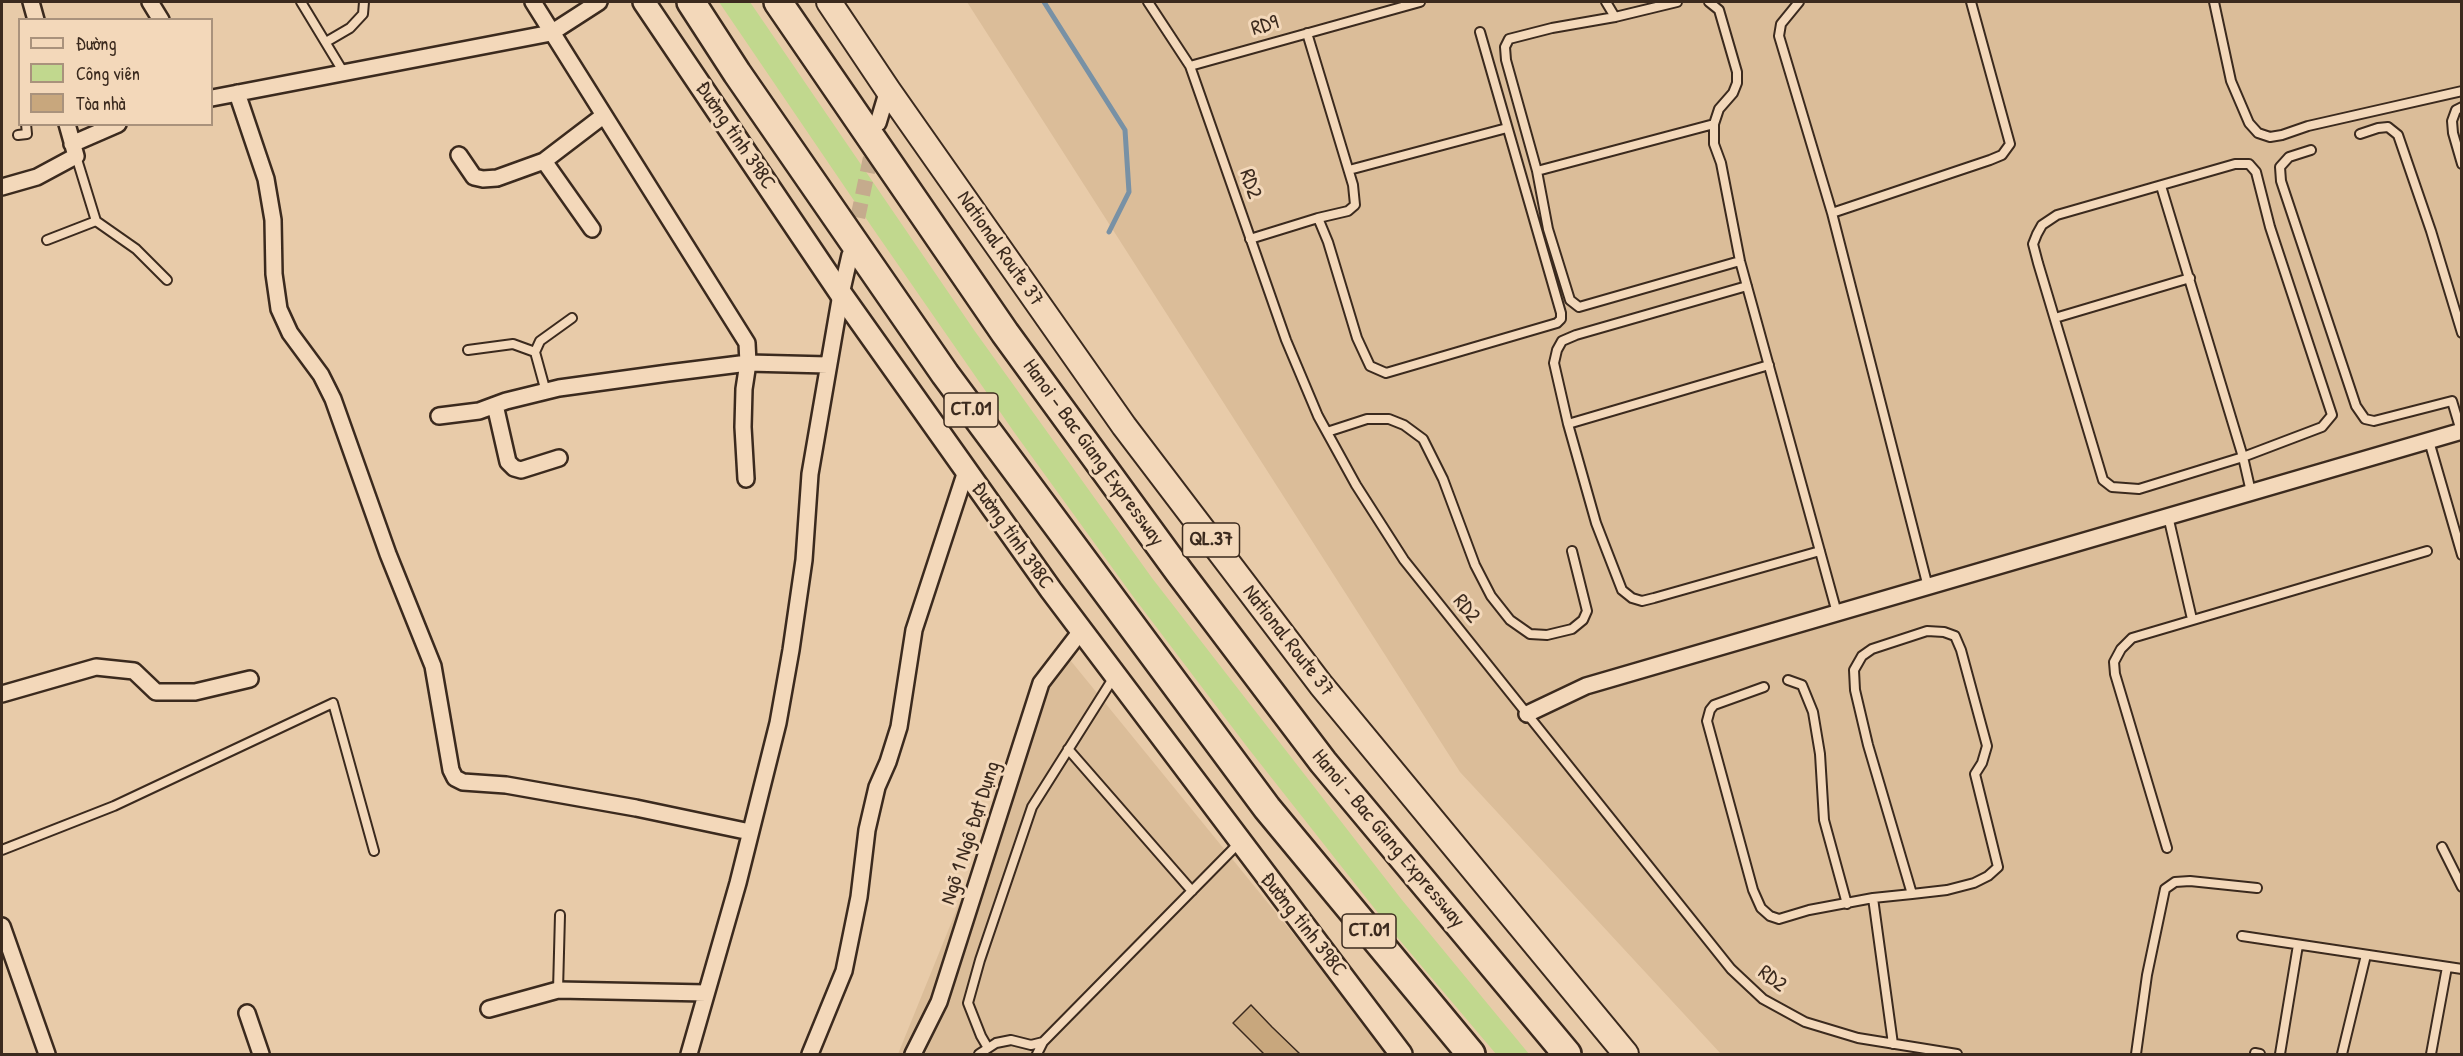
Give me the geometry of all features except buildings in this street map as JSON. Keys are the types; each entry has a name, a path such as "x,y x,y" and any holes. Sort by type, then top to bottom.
{"highway":[{"name":"CT.01","path":"691,2 945,374 1267,808 1471,1054"},
{"name":"Hanoi - Bac Giang Expressway","path":"778,2 1005,333 1194,592 1323,762 1567,1054"},
{"name":"National Route 37","path":"829,2 888,90 1124,426 1321,685 1626,1054"},
{"path":"1267,808 1448,1054"}],"main road":[{"name":"Đường tỉnh 398C","path":"644,2 841,294 1081,631 1401,1054"}],"street":[{"path":"31,2 35,18"},
{"path":"150,2 160,18"},
{"path":"533,2 747,343 748,363 743,417 746,479"},
{"path":"213,98 551,33 599,2"},
{"path":"878,123 888,90"},
{"path":"237,93 266,178 273,220 274,274 279,309 290,333 321,375 333,399 388,554 433,666 451,770 455,778 463,782 506,784 750,832"},
{"path":"459,154 474,177 497,178 544,160 603,116"},
{"path":"68,126 74,150"},
{"path":"2,188 38,177 74,150 115,126"},
{"path":"544,160 592,229"},
{"path":"689,1054 778,723 804,560 810,474 828,365 850,255"},
{"path":"439,416 479,411 546,392 748,363 828,365"},
{"path":"495,405 508,462 514,468 521,470 559,458"},
{"path":"1527,714 1586,686 2461,431"},
{"path":"810,1054 844,971 859,897 867,830 877,786 888,762 899,727 914,630 966,471"},
{"name":"Ngõ 1 Ngô Đạt Dụng","path":"913,1054 939,1002 1041,683 1081,631"},
{"path":"2,694 96,668 134,671 156,692 195,692 250,679"},
{"path":"2,926 47,1054"},
{"path":"489,1009 558,990 706,993"},
{"path":"247,1013 261,1054"}],"lane":[{"path":"301,2 344,73"},
{"path":"326,42 350,27 363,14 364,2"},
{"name":"RD2","path":"1148,2 1190,66 1286,340 1327,432 1356,485 1404,560 1731,969 1763,999 1805,1022 1858,1038 1957,1054"},
{"name":"RD9","path":"1190,66 1420,2"},
{"path":"1606,2 1615,17"},
{"path":"1677,2 1509,39 1505,47 1510,77 1537,171 1548,229 1570,300 1579,307 1740,261"},
{"path":"1709,2 1719,10 1737,72 1737,83 1733,93 1719,109 1714,124 1714,144 1721,163 1740,261 1837,613"},
{"path":"1799,2 1781,24 1779,36 1832,213 1928,587"},
{"path":"1832,213 2002,155 2010,144 1971,2"},
{"path":"2214,2 2231,81 2249,123 2258,133 2270,137 2282,135 2308,126 2462,91"},
{"path":"1318,218 1328,242 1357,338 1370,366 1378,370 1386,373 1554,325 1561,319 1480,32"},
{"path":"1250,239 1348,211 1355,205 1348,170 1307,33"},
{"path":"2462,107 2456,110 2452,121 2462,164"},
{"path":"1537,171 1714,124"},
{"path":"18,135 27,134 26,126"},
{"path":"2360,134 2388,127 2398,135 2431,231 2462,333"},
{"path":"1348,170 1507,128"},
{"path":"74,150 96,221 136,249 167,280"},
{"path":"2311,150 2289,157 2280,167 2281,181 2356,406 2365,418 2374,421 2452,400 2462,395"},
{"path":"2235,164 2249,164 2256,172 2270,227 2331,415 2322,427 2243,457 2139,489 2112,487 2103,480 2055,318 2033,244 2042,225 2057,215 2235,164"},
{"path":"2161,186 2243,457 2251,492"},
{"path":"47,240 96,221"},
{"path":"2055,318 2190,278"},
{"path":"1747,286 1562,341 1554,363 1568,424 1596,523 1622,590 1632,598 1642,601 1820,551"},
{"path":"546,392 535,352 540,341 572,318"},
{"path":"468,350 513,344 535,352"},
{"path":"1568,424 1769,365"},
{"path":"2452,400 2461,431"},
{"path":"1327,432 1367,419 1389,419 1404,425 1422,439 1443,479 1475,565 1491,596 1510,620 1530,634 1547,635 1572,629 1583,620 1587,611 1572,551"},
{"path":"2429,441 2462,555"},
{"path":"2168,516 2192,619"},
{"path":"2452,523 2462,520"},
{"path":"2167,848 2115,674 2114,662 2121,649 2132,638 2427,551"},
{"path":"1764,687 1714,705 1707,721 1753,890 1761,908 1770,916 1779,919 1873,898 1911,894 1947,890 1974,883 1988,876 1998,867 1975,774 1982,763 1987,746 1961,650 1955,636 1944,632 1927,631 1872,649 1862,656 1854,670 1855,690 1868,745 1911,894"},
{"path":"988,1048 968,1003 980,960 1032,807 1115,676"},
{"path":"1788,680 1802,685 1812,712 1820,754 1824,820 1847,904"},
{"path":"2,850 114,806 333,703 374,851"},
{"path":"1068,749 1192,891"},
{"path":"1037,1054 1043,1042 1240,842"},
{"path":"2442,847 2462,887"},
{"path":"2136,1054 2147,975 2165,889 2175,882 2190,881 2257,888"},
{"path":"1873,898 1893,1044"},
{"path":"558,990 560,915"},
{"path":"2242,936 2462,969"},
{"path":"2280,1054 2298,945"},
{"path":"2342,1054 2366,955"},
{"path":"2431,1054 2447,967"},
{"path":"979,1054 996,1042 1011,1040 1030,1045 1043,1042"}],"shaded area":[{"path":"967,2 2461,2 2461,1054 1721,1054 1460,772"},
{"path":"1062,650 1391,1054 898,1054"}],"green space":[{"path":"719,2 750,2 974,330 1152,578 1402,900 1529,1054 1496,1054 1397,937 1248,748 1132,595 1014,432"}],"waterway":[{"path":"1044,2 1125,130 1129,192 1109,232"}],"tunnel":[{"path":"853,240 874,141"}]}
